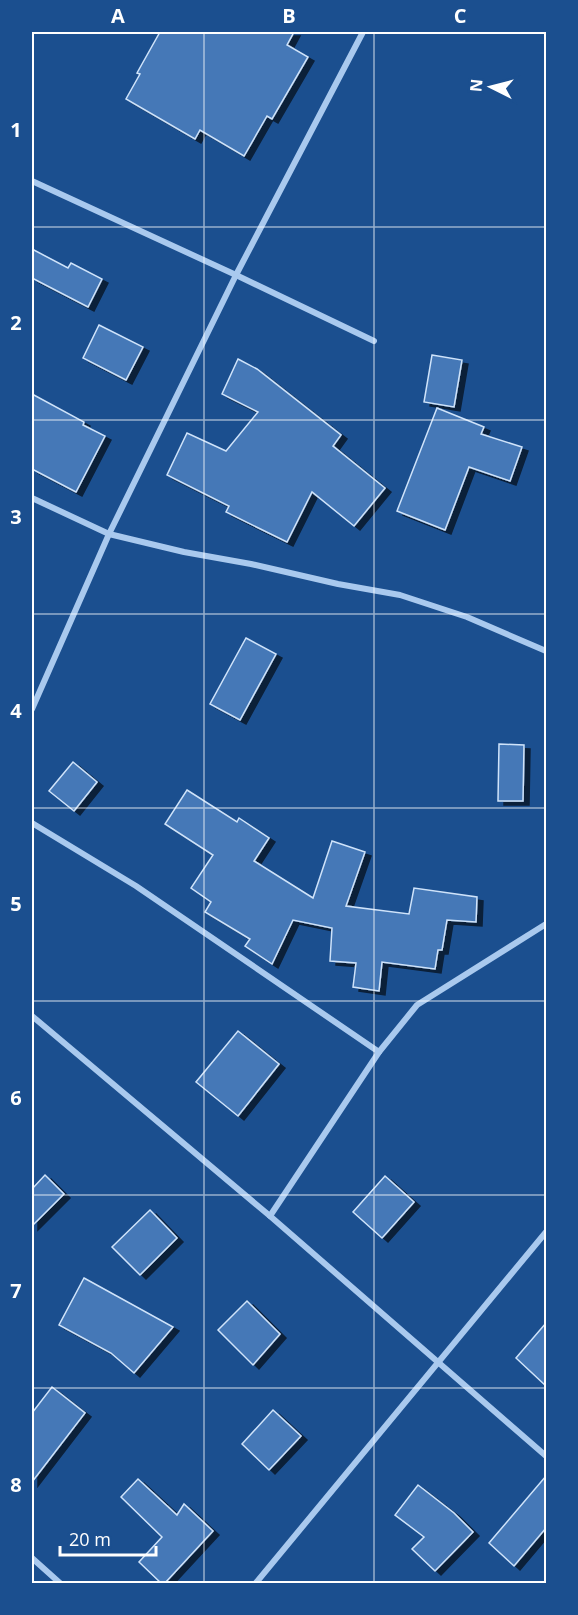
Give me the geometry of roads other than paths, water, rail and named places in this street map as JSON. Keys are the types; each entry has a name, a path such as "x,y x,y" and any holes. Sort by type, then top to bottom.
{"street":[{"path":"32,710 109,534 236,275 363,32"},
{"path":"32,181 374,341"},
{"path":"32,498 109,534 184,552 400,595 467,617 546,651"},
{"path":"32,823 136,886 379,1052"},
{"path":"270,1216 379,1052 417,1005 546,924"},
{"path":"32,1016 270,1216 546,1456"},
{"path":"255,1584 546,1233"},
{"path":"32,1558 61,1584"}]}
